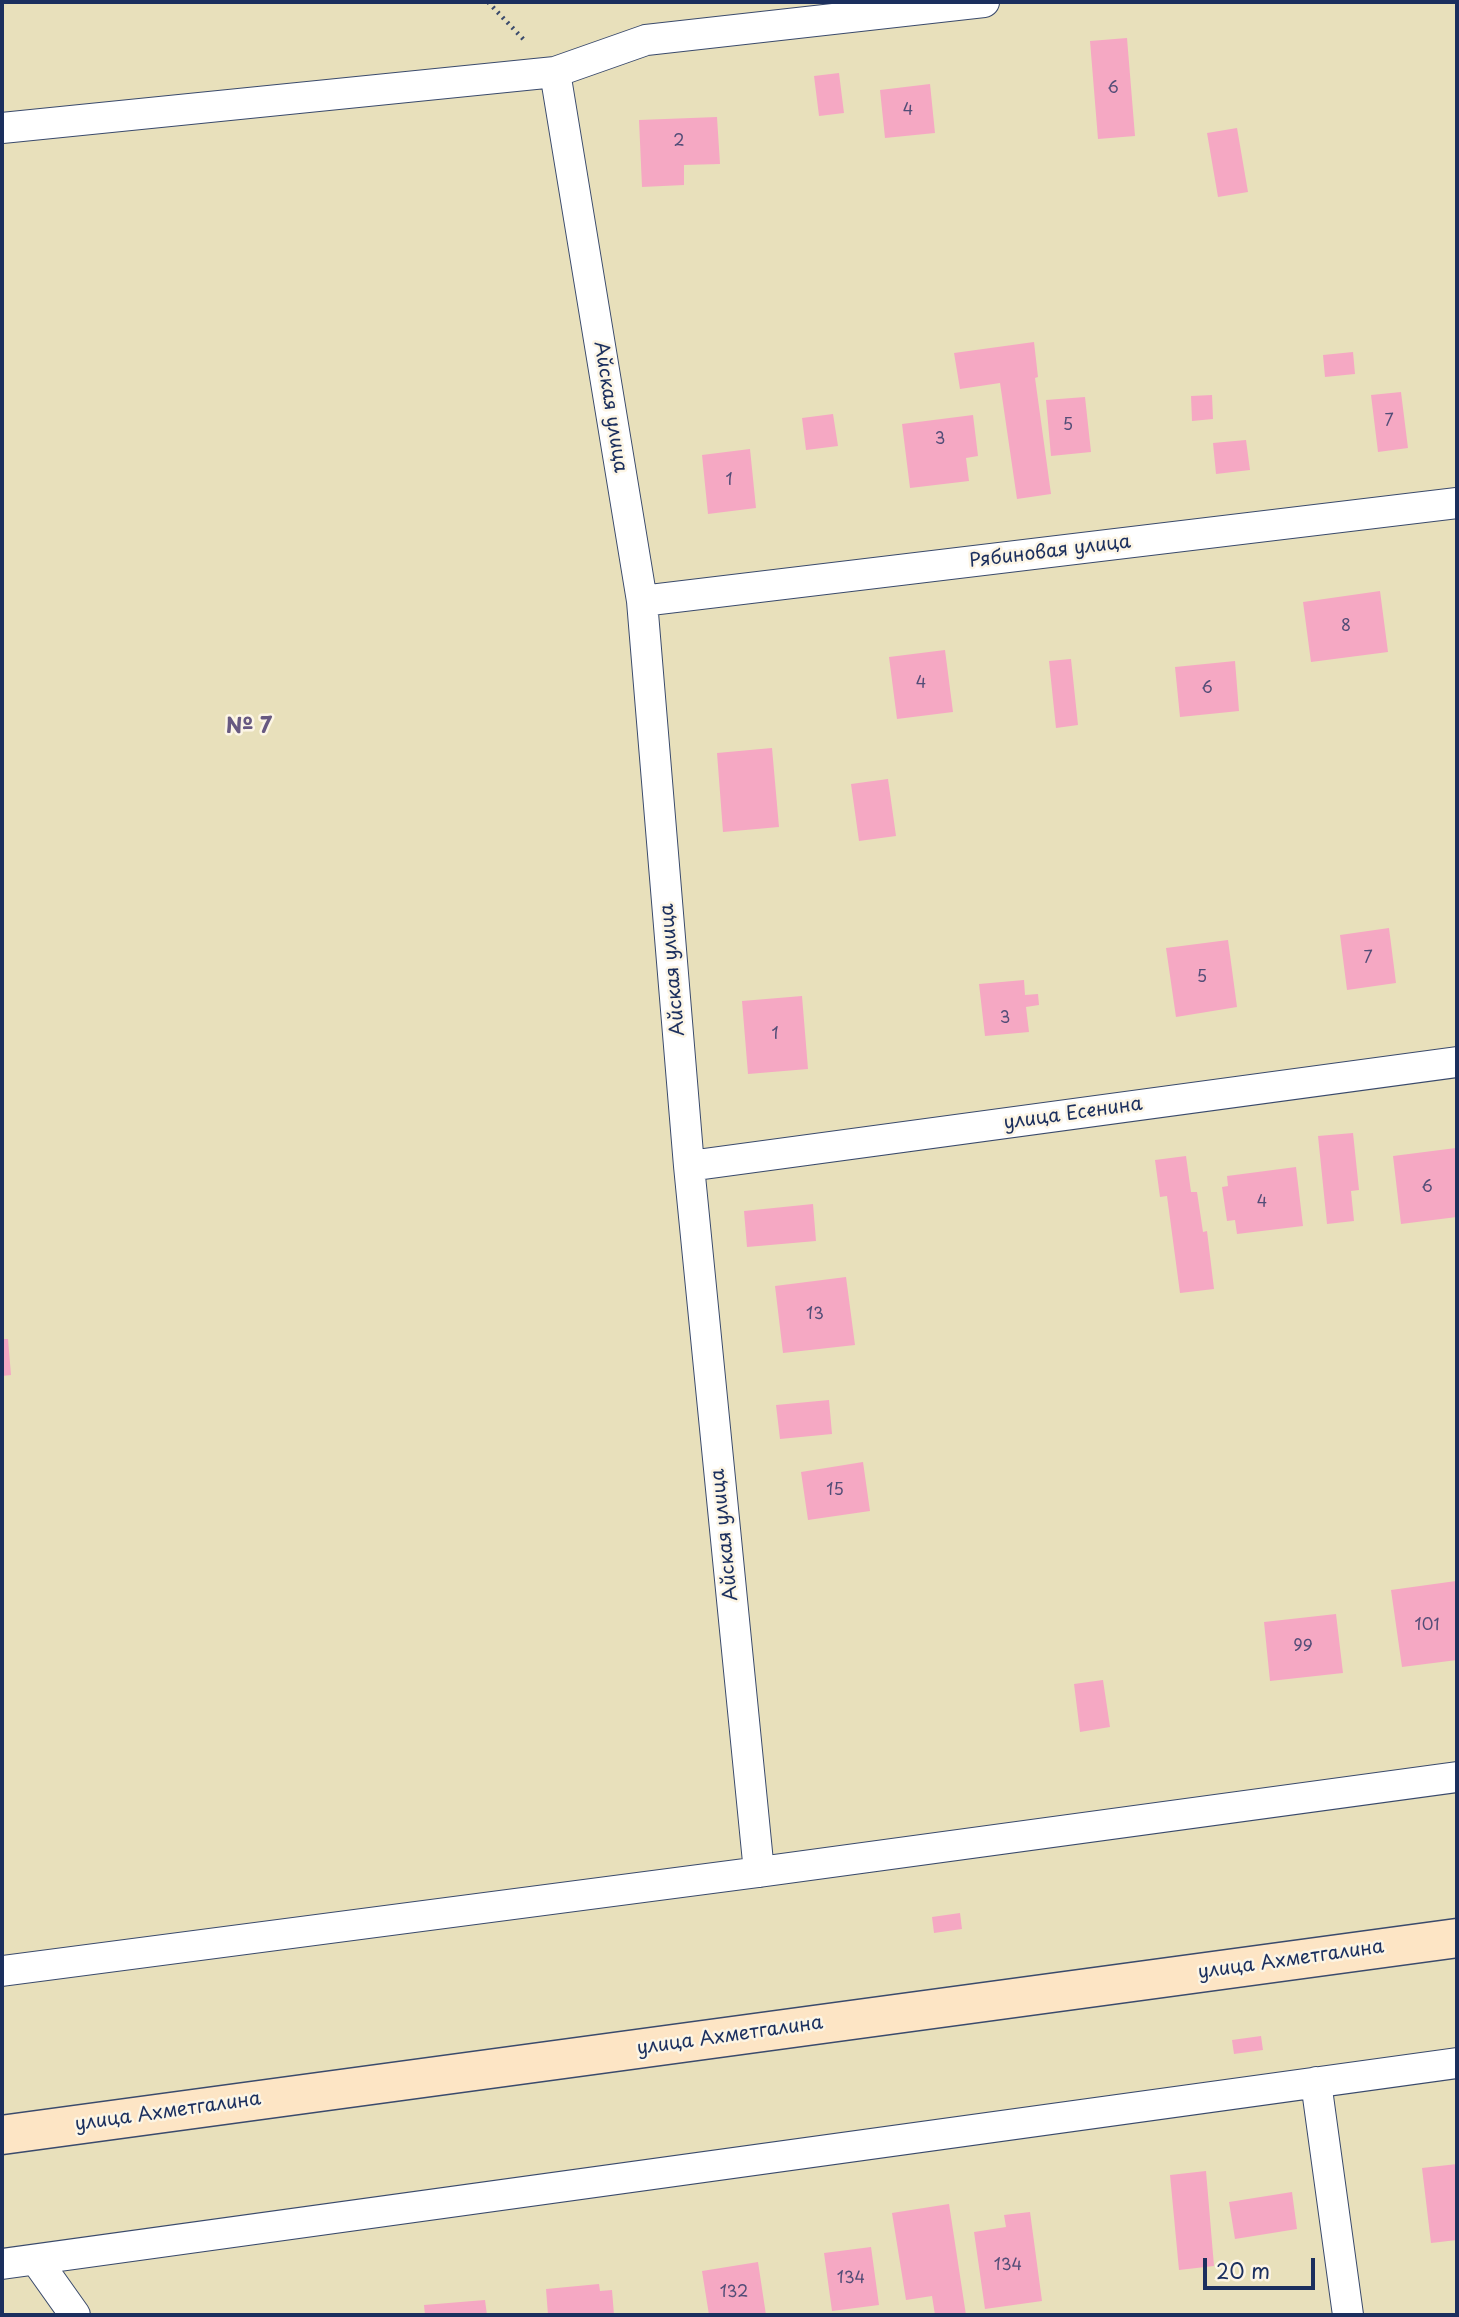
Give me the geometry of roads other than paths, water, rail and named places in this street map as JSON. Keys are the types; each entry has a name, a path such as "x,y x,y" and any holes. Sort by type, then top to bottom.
{"main road":[{"name":"улица Ахметгалина","path":"2,2135 1457,1938"}],"street":[{"path":"2,128 555,72 646,40 984,2"},
{"name":"Айская улица","path":"555,72 642,601 689,1166 759,1872"},
{"name":"Рябиновая улица","path":"642,601 1457,503"},
{"name":"улица Есенина","path":"689,1166 1457,1062"},
{"path":"2,1970 759,1872 1457,1777"},
{"path":"2,2264 1457,2063"},
{"path":"1316,2082 1348,2315"},
{"path":"36,2259 75,2315"}],"district":[{"name":"№ 7","path":"249,727"}]}
